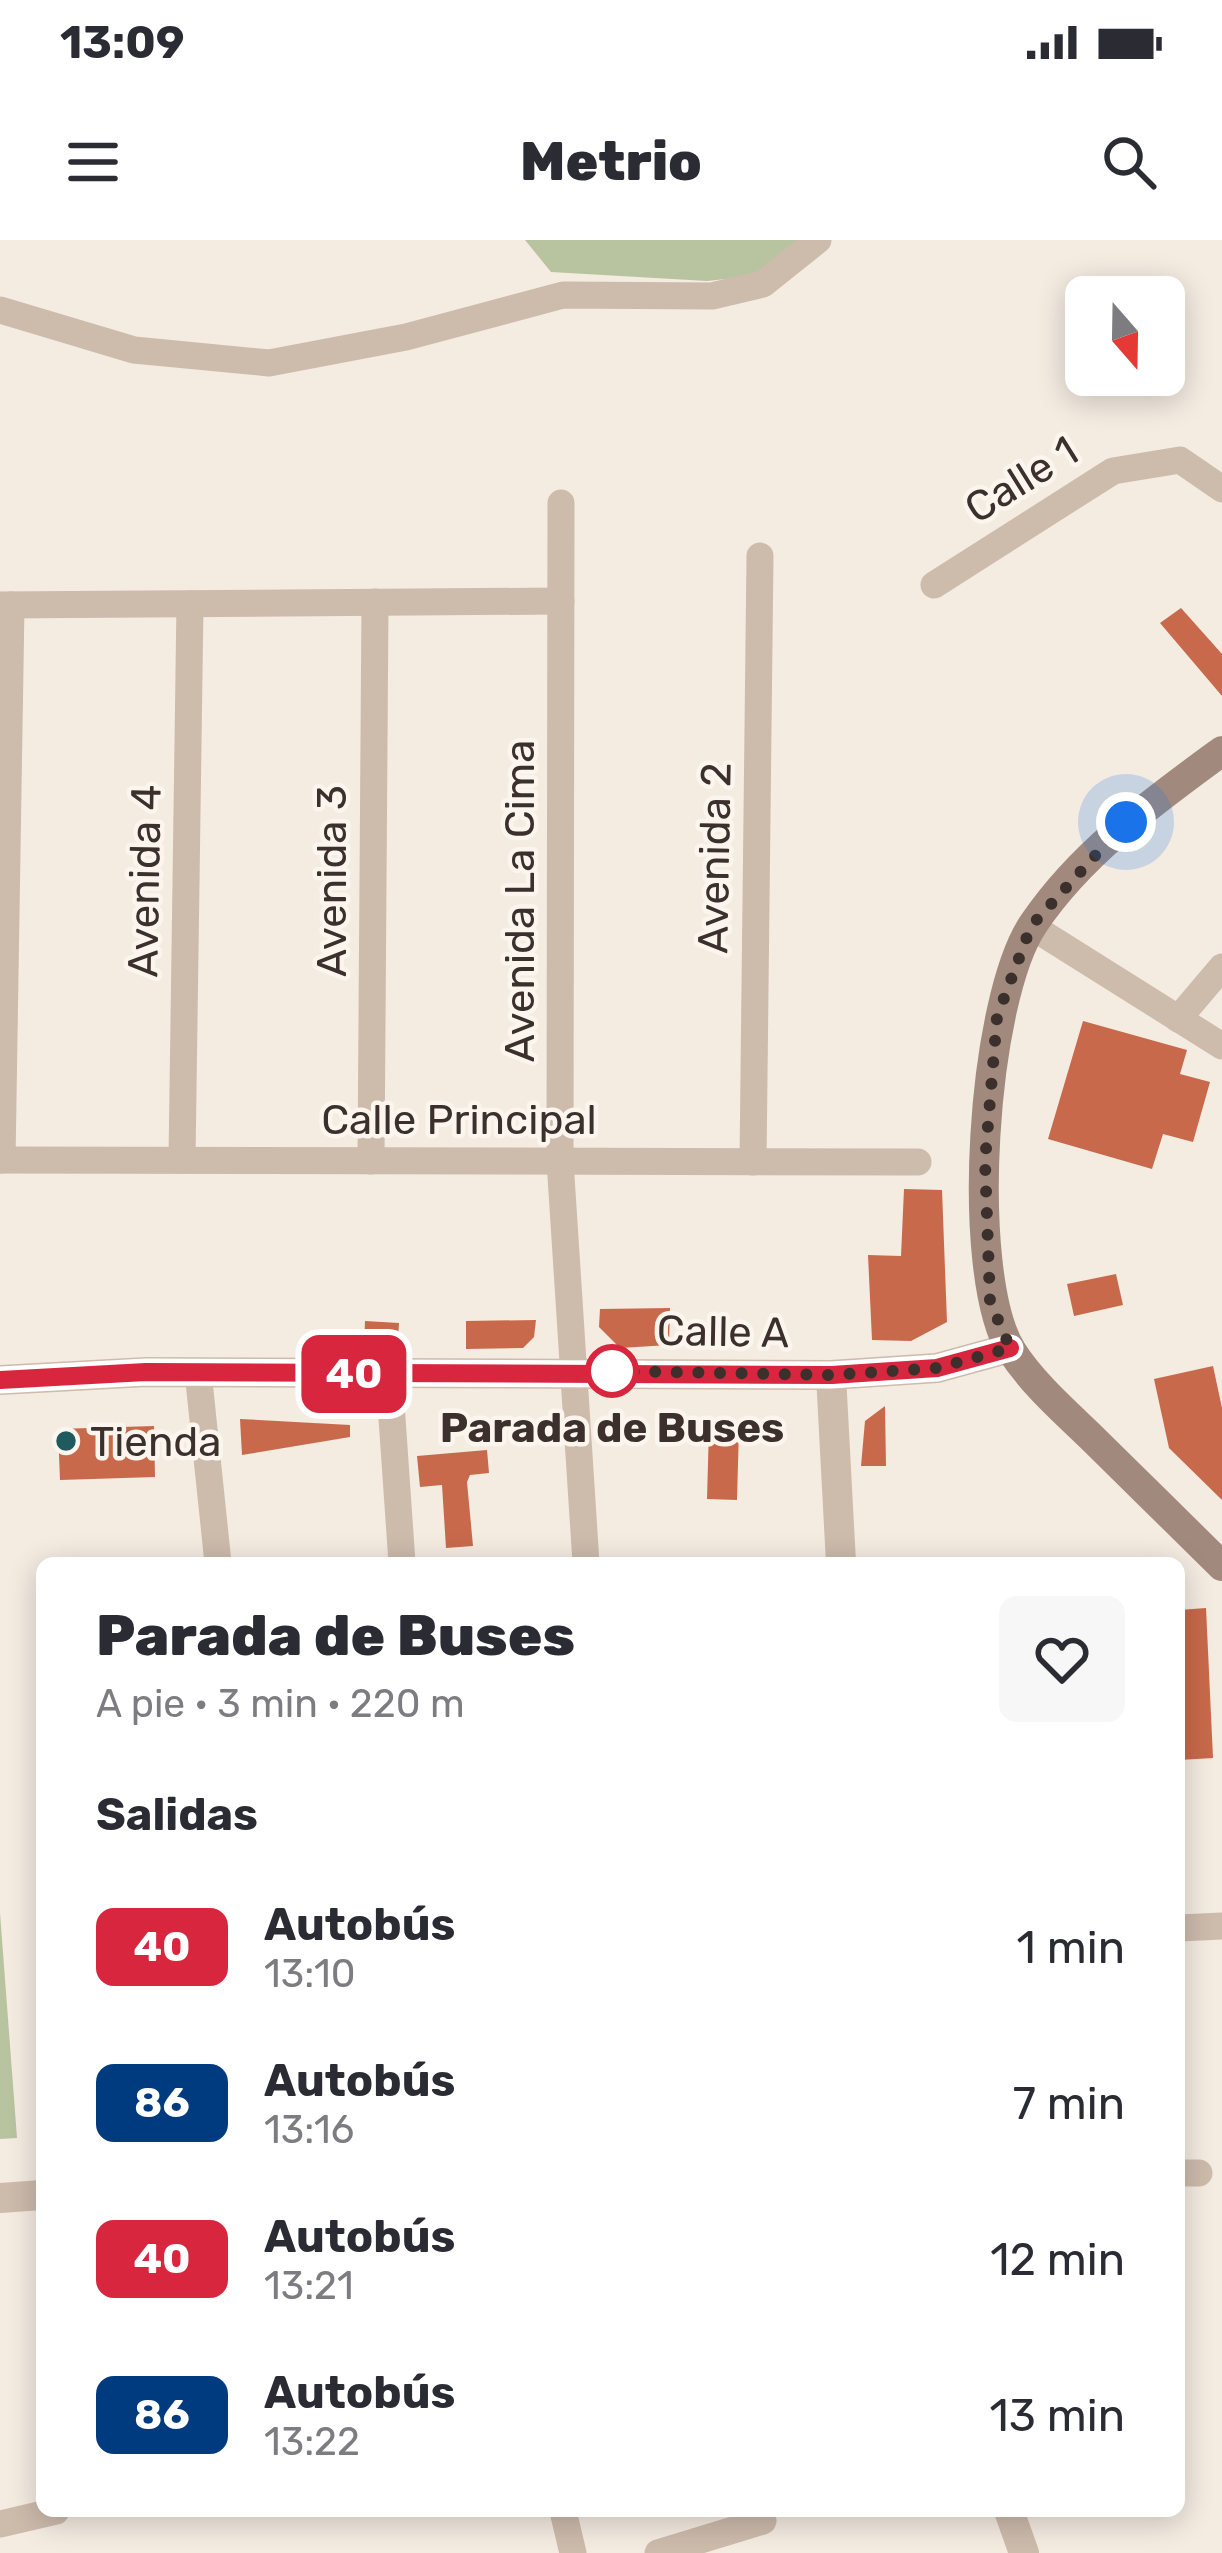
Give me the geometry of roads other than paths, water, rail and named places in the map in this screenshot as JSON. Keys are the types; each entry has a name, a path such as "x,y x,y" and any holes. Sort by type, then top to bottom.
{"main road":[{"path":"1222,751 1126,822 1031,926 997,1017 985,1161 990,1301 1010,1348 1038,1385 1222,1566"}],"street":[{"path":"0,310 134,350 269,362 406,338 563,295 712,296 763,284 818,240"},
{"name":"Calle 1","path":"934,585 1062,499 1113,471 1180,460 1222,489"},
{"name":"Avenida La Cima","path":"561,503 560,1161 586,1557"},
{"name":"Avenida 2","path":"753,1162 760,556"},
{"path":"1,1160 6,605 561,601"},
{"name":"Avenida 3","path":"371,1161 375,602"},
{"name":"Avenida 4","path":"182,1160 190,604"},
{"path":"1031,926 1222,1046"},
{"path":"1178,1018 1222,967"},
{"name":"Calle Principal","path":"1,1160 917,1162"},
{"name":"Calle A","path":"0,1380 198,1372 832,1375 937,1368 1010,1348"},
{"path":"198,1372 217,1557"},
{"path":"389,1375 402,1557"},
{"path":"832,1375 841,1557"},
{"path":"1185,1928 1222,1926"},
{"path":"0,2198 36,2195"},
{"path":"0,2524 36,2516"},
{"path":"565,2517 574,2553"},
{"path":"1012,2517 1024,2553"},
{"path":"658,2553 763,2521"}],"place":[{"name":"Parada de Buses","path":"612,1371"},
{"name":"Tienda","path":"66,1441"}]}
